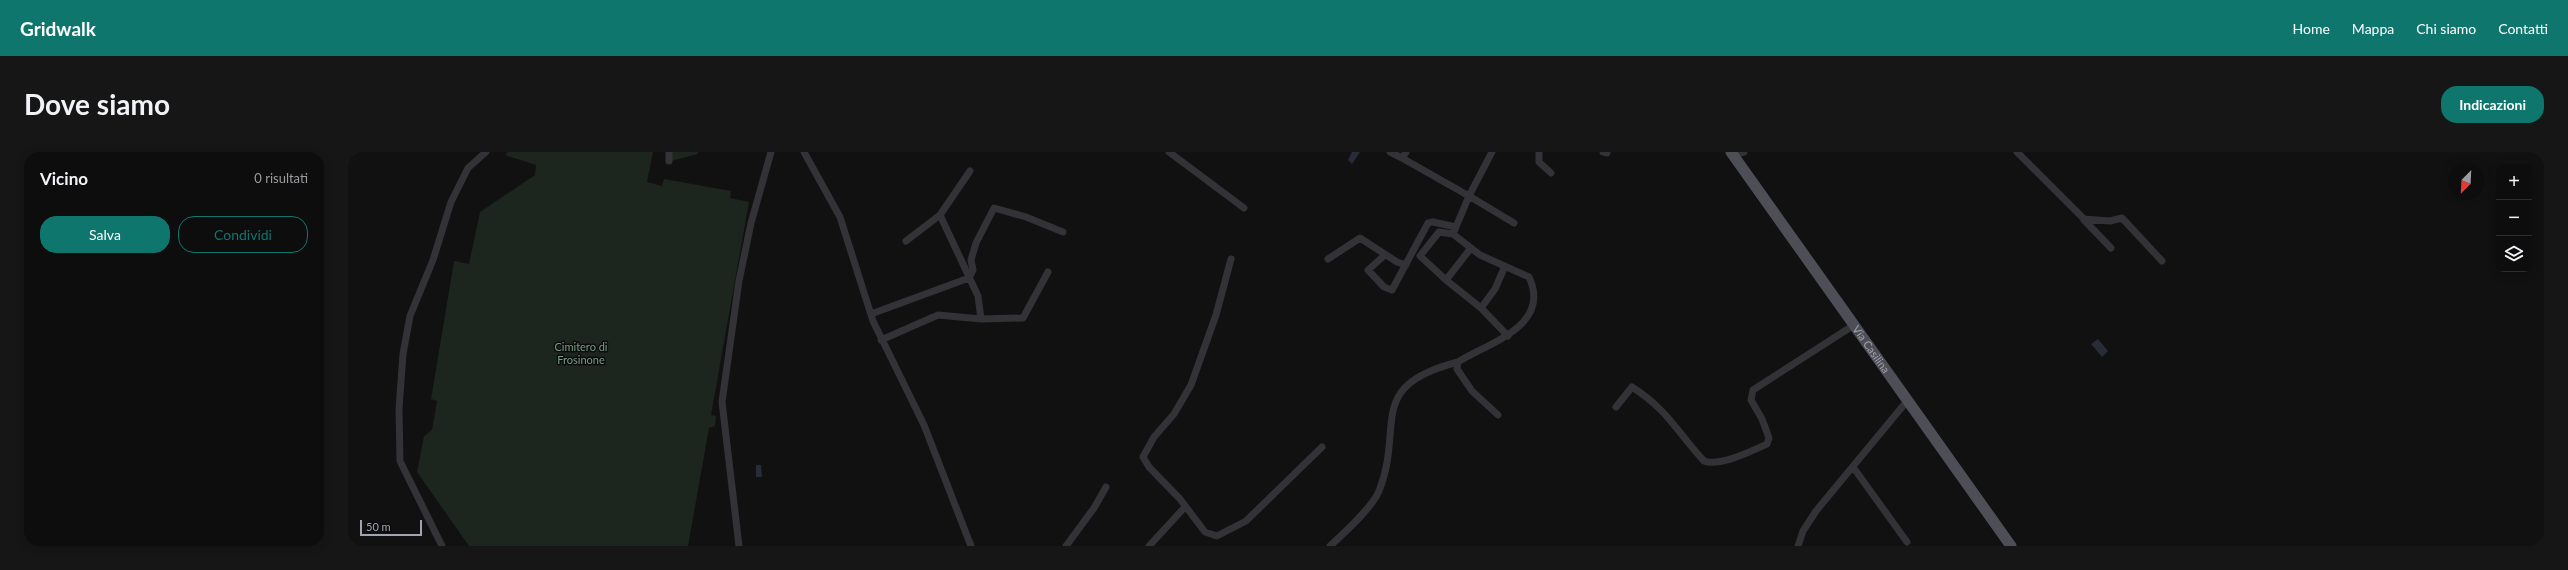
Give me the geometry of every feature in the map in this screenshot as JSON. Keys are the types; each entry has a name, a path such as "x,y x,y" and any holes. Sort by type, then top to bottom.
{"main road":[{"name":"Via Casilina","path":"1736,153 1907,401 2011,546"}],"street":[{"path":"442,546 400,461 399,409 404,354 410,316 433,260 451,202 468,168 486,152"},
{"path":"669,152 669,161"},
{"path":"739,546 722,402 739,281 751,223 771,152"},
{"path":"804,152 840,217 871,314 881,340 924,425 971,546"},
{"path":"1170,152 1244,208"},
{"path":"1390,152 1404,155 1514,223"},
{"path":"1455,230 1469,196 1492,152"},
{"path":"1539,152 1539,162 1551,173"},
{"path":"2017,152 2111,248"},
{"path":"906,241 940,216 970,171"},
{"path":"871,314 969,278 973,270 970,260 976,243 994,208 1026,217 1063,232"},
{"path":"940,216 978,296 981,319"},
{"path":"2084,219 2110,222 2122,218 2162,261"},
{"path":"1330,546 1378,493 1383,479 1392,413 1400,393 1408,383 1422,375 1458,362 1508,336 1525,318 1534,300 1534,287 1529,277 1480,254 1471,248 1455,230 1433,222 1428,223 1392,290 1384,287 1368,270 1385,255"},
{"path":"1455,230 1435,234 1420,256 1446,280 1481,308 1508,336"},
{"path":"1328,259 1360,238 1396,262 1406,265"},
{"path":"1446,280 1471,248"},
{"path":"1231,259 1216,315 1191,385 1174,414 1154,437 1143,457 1149,467 1210,536 1223,534 1246,521 1322,448"},
{"path":"1481,308 1495,289 1505,266"},
{"path":"881,340 938,315 981,319 1022,318 1048,272"},
{"path":"1616,407 1632,387 1667,414 1704,462 1710,463 1731,458 1766,444 1769,438 1762,419 1751,400 1753,390 1854,325"},
{"path":"1458,362 1457,369 1472,390 1498,415"},
{"path":"1798,546 1803,531 1816,511 1907,401"},
{"path":"1853,467 1907,542"},
{"path":"1066,546 1094,508 1106,487"},
{"path":"1149,546 1185,507"}],"green space":[{"name":"Cimitero di Frosinone","path":"508,152 653,152 647,182 662,186 664,179 731,191 730,198 749,202 711,415 716,416 715,426 709,428 688,546 469,546 417,472 424,436 432,430 437,401 431,399 454,261 469,264 480,212 535,175 536,165 505,155"},
{"path":"671,152 698,152 698,154 671,161"}],"shaded area":[{"path":"1352,152 1360,152 1352,164 1348,160"},
{"path":"2098,339 2108,351 2102,357 2091,344"},
{"path":"756,465 761,465 762,477 756,477"}]}
